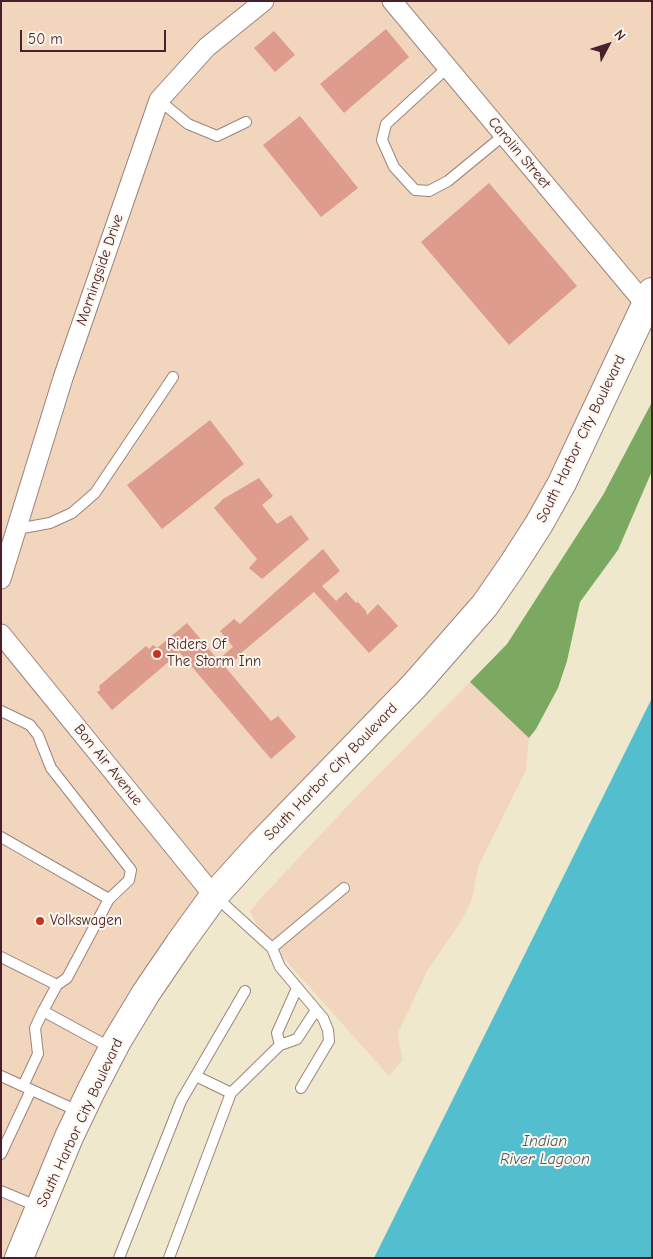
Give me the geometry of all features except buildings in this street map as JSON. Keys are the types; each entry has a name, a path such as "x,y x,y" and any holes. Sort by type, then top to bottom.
{"main road":[{"name":"South Harbor City Boulevard","path":"19,1258 81,1113 113,1049 146,994 214,896 260,845 415,685 484,605 539,524 562,483 649,299"}],"street":[{"name":"Morningside Drive","path":"1,580 63,378 159,100 207,46 264,1"},
{"name":"Carolin Street","path":"392,1 504,135 649,299"},
{"name":"Bon Air Avenue","path":"1,634 214,896"}],"lane":[{"path":"447,68 386,124 382,140 394,167 415,190 430,191 448,181 504,135"},
{"path":"159,100 188,124 217,136 246,122"},
{"path":"17,529 50,523 72,513 95,493 173,377"},
{"path":"1,711 30,725 38,735 51,768 131,870 129,880 109,899 67,978 57,985 35,1028 38,1054 1,1154"},
{"path":"1,836 109,899"},
{"path":"272,948 344,888"},
{"path":"214,896 272,948 280,967 323,1018 328,1030 329,1041 301,1088"},
{"path":"1,957 57,985"},
{"path":"280,1045 277,1033 297,988"},
{"path":"120,1258 181,1101 245,991"},
{"path":"169,1258 231,1093 280,1045 297,1039 316,1010"},
{"path":"43,1011 113,1049"},
{"path":"1,1076 81,1113"},
{"path":"196,1076 231,1093"},
{"path":"1,1191 40,1208"}],"shaded area":[{"path":"1,1 652,1 652,316 539,539 221,900 126,1041 31,1258 1,1258"},
{"path":"470,682 529,738 526,770 478,867 472,899 462,920 427,971 398,1033 402,1061 389,1076 262,934 250,911 356,797"}],"green space":[{"path":"652,402 652,471 618,550 580,602 567,661 558,688 536,729 529,738 470,682 507,644 603,495"}],"water":[{"name":"Indian River Lagoon","path":"652,698 652,1258 374,1258"}],"place":[{"name":"Riders Of The Storm Inn","path":"157,654"},
{"name":"Volkswagen","path":"40,921"}]}
